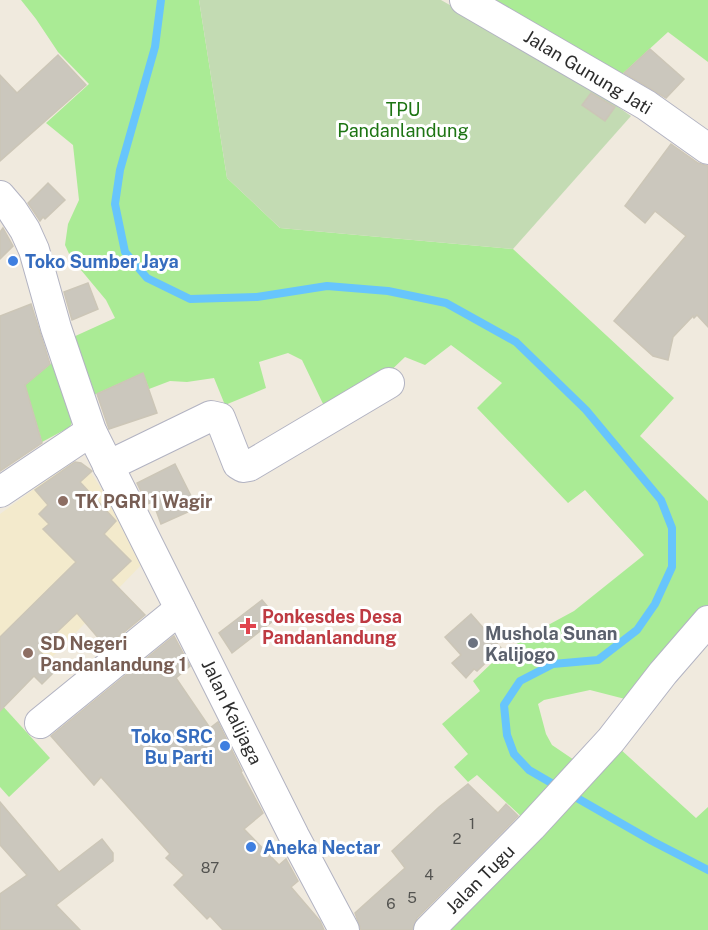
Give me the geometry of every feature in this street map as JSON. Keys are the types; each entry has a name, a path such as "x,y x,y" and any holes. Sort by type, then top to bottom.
{"street":[{"name":"Jalan Gunung Jati","path":"465,0 646,105 708,149"},
{"name":"Jalan Kalijaga","path":"0,196 25,230 34,250 56,328 92,431 108,466 294,836 344,930"},
{"path":"108,466 211,416 220,418 238,464 243,467 249,466 389,383"},
{"path":"0,492 92,431"},
{"path":"40,723 180,609"},
{"name":"Jalan Tugu","path":"429,930 531,827 611,740 663,673 708,621"}],"shaded area":[{"name":"SD Negeri Pandanlandung 1","path":"76,462 86,467 91,473 121,518 144,562 4,707 0,703 0,514 68,464"}],"green space":[{"path":"21,0 199,0 227,178 280,228 513,249 674,398 640,436 708,501 708,610 641,676 646,684 629,700 590,690 544,700 538,704 546,734 552,745 577,762 524,819 477,775 468,782 454,767 468,754 442,724 480,691 473,681 494,661 526,637 574,611 644,555 585,490 568,503 477,408 502,383 451,345 425,365 405,357 382,379 325,408 302,360 288,353 259,362 266,388 225,405 214,378 187,382 170,381 149,389 143,373 94,395 71,338 115,318 106,300 71,258 65,245 68,224 79,200 73,145 46,123 89,84 58,52"},
{"name":"TPU Pandanlandung","path":"199,0 441,0 571,74 631,116 513,249 280,228 227,178"},
{"path":"490,0 708,0 708,62 668,32 620,76"},
{"path":"54,361 72,422 70,427 42,442 25,385"},
{"path":"0,703 50,758 9,797 0,787"},
{"path":"619,748 696,818 708,807 708,930 448,930"}],"building":[{"path":"650,49 684,79 666,98 624,73"},
{"path":"58,55 86,85 0,161 0,75 17,93"},
{"path":"591,93 615,107 605,121 582,105"},
{"path":"671,144 698,163 708,166 708,327 697,315 694,318 693,316 673,337 668,360 653,356 614,321 686,236 655,211 645,223 625,206"},
{"path":"48,183 65,200 40,221 28,203"},
{"path":"3,228 13,246 0,259 0,232"},
{"path":"88,283 98,309 72,320 64,292"},
{"path":"31,304 50,364 25,385 42,443 0,471 0,316"},
{"path":"143,373 157,413 109,429 97,394"},
{"path":"75,462 81,463 92,471 80,482 116,521 104,534 131,561 111,580 145,615 106,647 77,613 38,650 58,668 42,684 34,676 0,711 0,637 76,562 43,529 49,524 39,514 48,505 35,490"},
{"path":"175,464 197,508 161,524 153,502 147,504 137,483"},
{"name":"Ponkesdes Desa Pandanlandung","path":"262,600 277,618 232,653 219,633"},
{"name":"Mushola Sunan Kalijogo","path":"471,614 501,648 477,671 474,669 466,678 452,663 461,655 445,637"},
{"path":"174,636 190,666 176,678 210,728 218,722 263,813 244,829 279,865 286,859 298,881 291,887 320,921 324,930 223,930 210,916 207,919 174,885 184,875 166,858 170,854 101,777 94,785 51,736"},
{"path":"468,784 498,813 506,804 518,816 417,918 412,930 361,930 355,913 405,868 392,851 439,807"},
{"path":"0,802 59,872 102,839 113,853 113,861 56,905 80,930 0,930 0,894 27,875 0,845"}],"waterway":[{"path":"161,0 155,47 120,170 115,204 125,252 147,278 190,299 257,297 327,286 388,291 446,303 516,342 586,410 661,500 672,528 672,567 655,604 637,630 598,660 553,664 520,681 504,705 507,735 514,754 529,770 560,788"},
{"path":"570,794 708,870"}],"place":[{"name":"Toko Sumber Jaya","path":"13,261"},
{"name":"TK PGRI 1 Wagir","path":"63,501"},
{"name":"Ponkesdes Desa Pandanlandung","path":"248,626"},
{"name":"Mushola Sunan Kalijogo","path":"473,643"},
{"name":"SD Negeri Pandanlandung 1","path":"28,653"},
{"name":"Toko SRC Bu Parti","path":"225,746"},
{"name":"Aneka Nectar","path":"251,847"}]}
